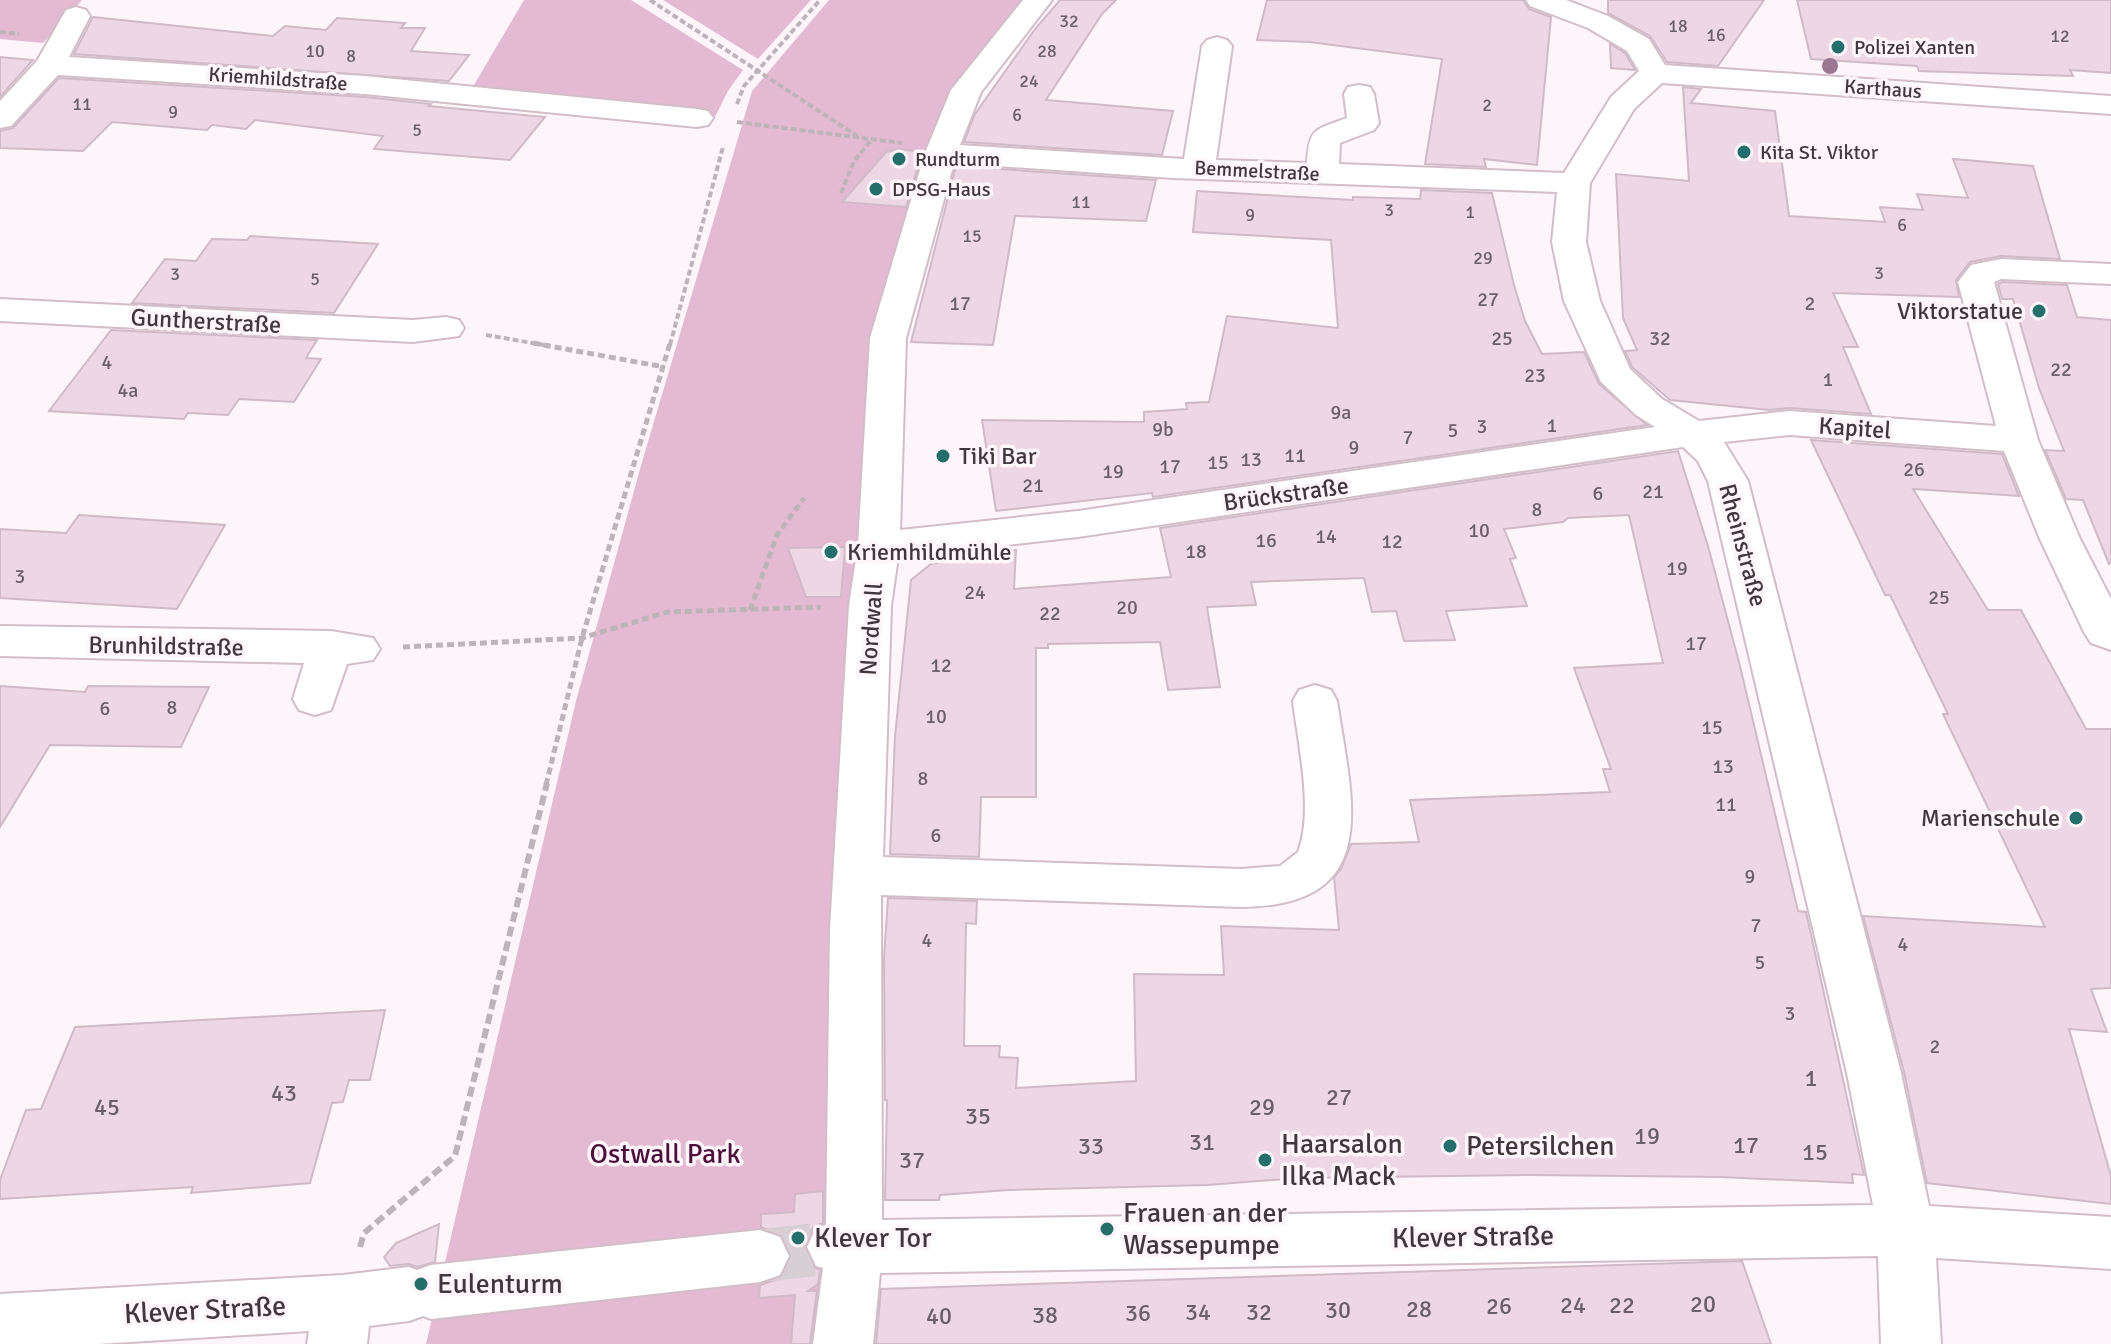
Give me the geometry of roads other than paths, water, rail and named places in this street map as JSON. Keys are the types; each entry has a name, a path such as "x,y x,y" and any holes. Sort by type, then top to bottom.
{"street":[{"name":"Nordwall","path":"843,1344 855,930 870,606 879,546 888,338 926,149 966,90 1038,0"},
{"path":"1540,0 1598,22 1639,45 1655,73"},
{"path":"0,119 50,65 76,16"},
{"path":"1199,169 1217,46"},
{"name":"Kriemhildstraße","path":"50,65 365,85 697,118"},
{"path":"505,98 524,73"},
{"name":"Karthaus","path":"1655,73 2111,105"},
{"name":"Rheinstraße","path":"1655,73 1622,104 1574,183 1569,242 1582,301 1614,374 1649,407 1692,434 1714,455 1728,481 1871,1057 1906,1230 1911,1344"},
{"path":"1323,175 1324,138 1363,123 1359,94"},
{"name":"Bemmelstraße","path":"926,149 1199,169 1574,183"},
{"path":"2111,274 2001,269 1983,272 1976,282 2019,440 2060,539 2106,632 2111,635"},
{"name":"Guntherstraße","path":"0,310 427,324"},
{"name":"Kapitel","path":"1692,434 1790,423 2019,440"},
{"name":"Brückstraße","path":"879,546 1078,524 1692,434"},
{"name":"Brunhildstraße","path":"0,641 344,648 315,699"},
{"path":"858,875 1241,888 1274,888 1294,881 1319,862 1327,840 1326,795 1315,701"},
{"name":"Klever Straße","path":"845,1247 1906,1230 2111,1243"},
{"name":"Klever Straße","path":"0,1322 340,1323 420,1293 760,1256"}],"tunnel":[{"path":"760,1256 836,1247"}],"place":[{"name":"Polizei Xanten","path":"1838,47"},
{"name":"Kita St. Viktor","path":"1744,152"},
{"name":"Rundturm","path":"899,159"},
{"name":"DPSG-Haus","path":"876,189"},
{"name":"Viktorstatue","path":"2039,311"},
{"name":"Tiki Bar","path":"943,456"},
{"name":"Kriemhildmühle","path":"831,552"},
{"name":"Marienschule","path":"2076,818"},
{"name":"Petersilchen","path":"1450,1146"},
{"name":"Haarsalon Ilka Mack","path":"1265,1160"},
{"name":"Frauen an der Wassepumpe","path":"1107,1229"},
{"name":"Klever Tor","path":"798,1238"},
{"name":"Eulenturm","path":"421,1284"}],"park label":[{"name":"Ostwall Park","path":"665,1154"}]}
